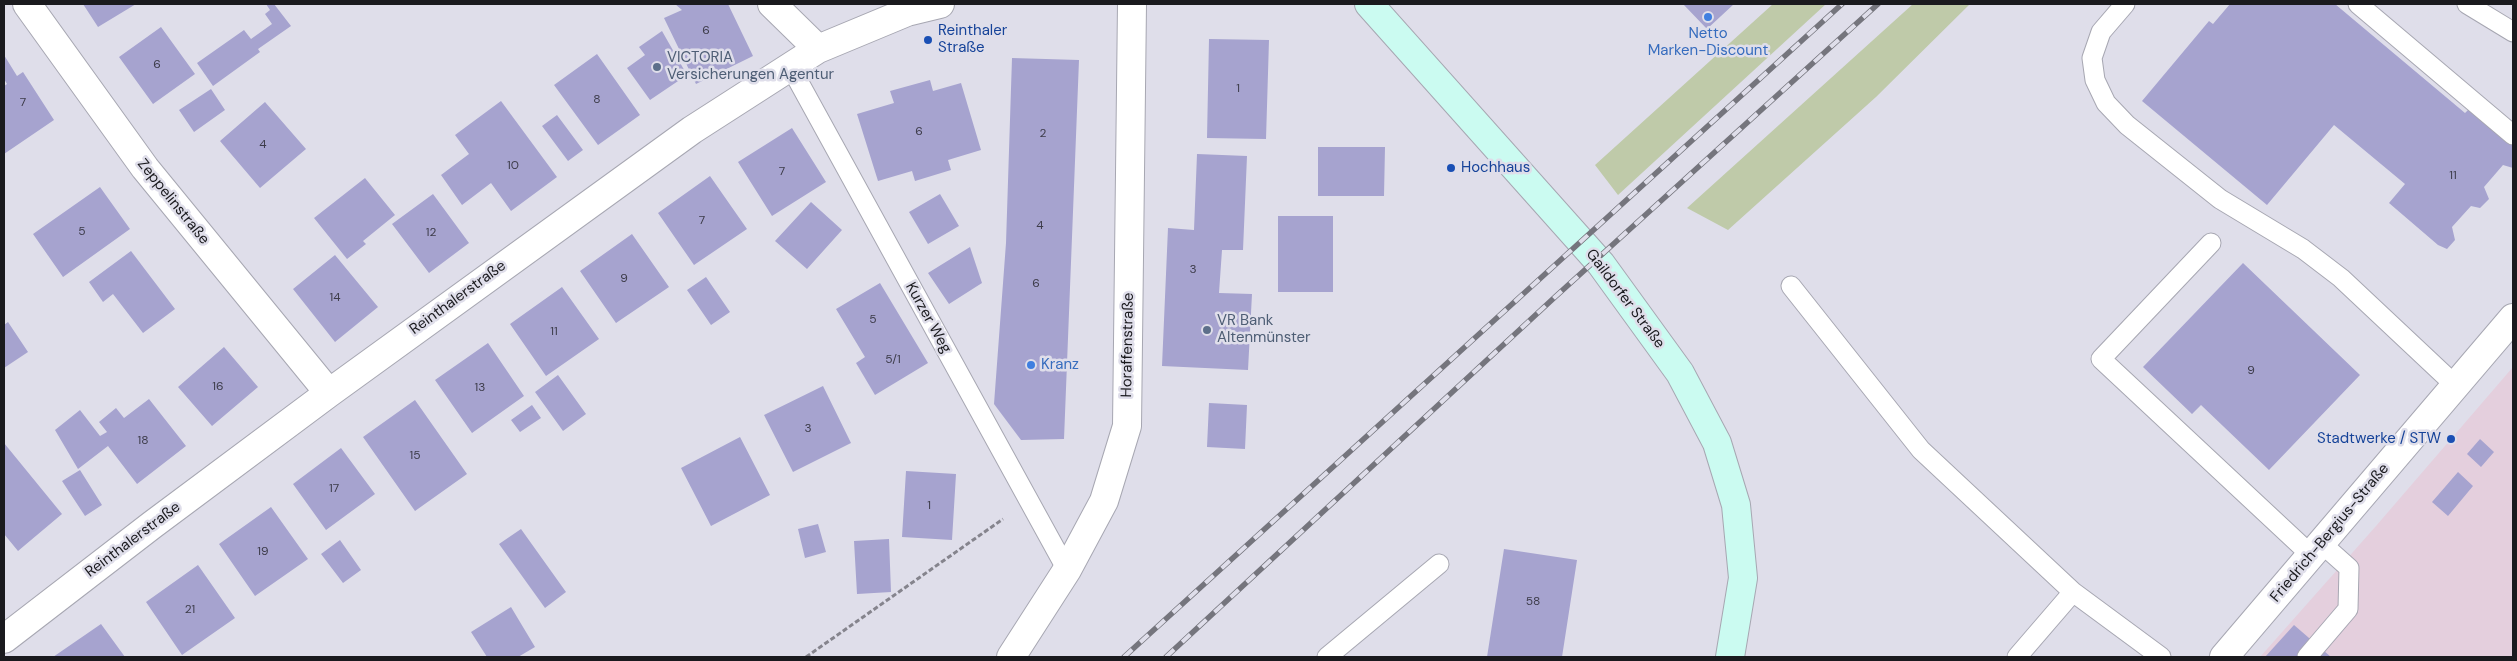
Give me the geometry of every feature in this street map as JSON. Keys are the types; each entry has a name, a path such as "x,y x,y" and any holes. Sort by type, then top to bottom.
{"main road":[{"name":"Gaildorfer Straße","path":"1369,4 1473,123 1601,264 1680,373 1717,443 1736,505 1743,578 1730,657"}],"street":[{"name":"Zeppelinstraße","path":"27,4 144,168 329,393"},
{"path":"772,4 818,49"},
{"name":"Reinthalerstraße","path":"4,639 152,524 329,393 692,130 818,49 907,12 940,4"},
{"name":"Horaffenstraße","path":"1011,657 1067,570 1104,502 1127,426 1132,4"},
{"name":"Friedrich-Bergius-Straße","path":"2224,657 2513,318"}],"lane":[{"path":"2125,4 2101,32 2092,58 2095,80 2106,103 2127,125 2220,199 2303,249 2341,278 2456,386"},
{"path":"2358,4 2513,135"},
{"path":"2467,4 2513,32"},
{"name":"Kurzer Weg","path":"790,66 1067,570"},
{"path":"2210,243 2101,359 2316,549 2349,568 2348,609 2306,657"},
{"path":"1791,286 1922,450 2072,592 2161,657"},
{"path":"1327,657 1439,564"},
{"path":"2017,657 2072,592"}],"path":[{"path":"806,657 1028,502"}],"shaded area":[{"path":"2513,367 2513,657 2260,657 2376,526"}],"green space":[{"path":"1773,4 1826,4 1618,195 1595,165"},
{"path":"1913,4 1970,4 1876,97 1728,230 1687,208"}],"building":[{"path":"83,4 136,4 98,27"},
{"path":"266,4 274,4 291,26 258,49 260,52 213,86 197,63 244,30 251,39 272,24 265,14 270,10"},
{"path":"675,4 728,4 753,56 696,84 664,18 682,10"},
{"name":"Netto Marken-Discount","path":"1683,4 1734,4 1707,29"},
{"path":"2230,4 2335,4 2465,113 2470,108 2513,146 2513,168 2503,165 2484,187 2489,199 2480,208 2471,206 2452,227 2455,240 2447,249 2438,245 2389,203 2405,184 2334,125 2267,205 2142,101 2209,21 2213,24"},
{"path":"161,27 195,74 153,104 119,57"},
{"path":"662,31 687,75 650,100 627,68 645,55 639,47"},
{"path":"1209,39 1269,40 1266,139 1207,138"},
{"path":"597,54 640,115 598,145 554,85"},
{"path":"4,55 17,76 23,72 54,120 4,154 4,86 7,84 4,79"},
{"path":"1012,58 1079,60 1064,439 1021,440 994,404 1006,243"},
{"path":"930,80 933,91 961,83 981,150 948,160 951,170 915,181 912,171 878,181 857,114 894,103 890,91"},
{"path":"211,89 225,110 194,132 179,110"},
{"path":"501,101 557,177 511,211 491,183 462,205 441,175 469,154 455,135"},
{"path":"265,102 306,149 260,188 220,141"},
{"path":"557,115 583,150 568,161 542,126"},
{"path":"792,128 826,182 772,216 738,162"},
{"path":"1318,147 1385,147 1384,196 1318,196"},
{"path":"1197,154 1247,156 1243,250 1222,250 1219,293 1252,294 1248,370 1162,366 1168,228 1194,230"},
{"path":"710,176 747,229 694,265 658,213"},
{"path":"365,178 395,215 363,241 366,244 347,259 314,218"},
{"path":"100,187 130,229 63,277 33,234"},
{"path":"433,194 469,243 429,273 392,224"},
{"path":"940,194 959,226 928,244 909,212"},
{"path":"811,202 842,230 807,269 775,241"},
{"path":"1278,216 1333,216 1333,292 1278,292"},
{"path":"632,234 669,287 616,323 580,271"},
{"path":"970,247 982,283 949,304 928,273"},
{"path":"131,251 175,309 143,333 113,294 103,302 89,282"},
{"path":"335,255 378,307 335,342 293,289"},
{"path":"2243,263 2360,375 2269,470 2201,405 2192,414 2143,367"},
{"path":"706,277 730,312 711,325 687,290"},
{"path":"880,283 928,363 875,395 856,363 865,357 836,309"},
{"path":"562,287 599,339 546,376 510,324"},
{"path":"8,322 28,352 4,368 4,325"},
{"path":"488,343 524,396 472,433 435,380"},
{"path":"224,347 258,387 212,426 178,387"},
{"path":"558,375 586,414 563,431 535,392"},
{"path":"823,386 851,443 793,472 764,415"},
{"path":"149,399 186,446 137,484 108,446 78,469 55,430 80,410 100,436 107,432 99,422 116,408 124,418"},
{"path":"415,400 467,474 415,511 363,437"},
{"path":"1209,403 1247,405 1245,449 1207,447"},
{"path":"532,405 541,418 520,432 511,420"},
{"path":"740,437 770,495 711,526 681,468"},
{"path":"2480,439 2494,452 2481,467 2467,454"},
{"path":"4,443 62,514 18,551 4,534"},
{"path":"341,448 375,494 326,530 293,484"},
{"path":"80,470 102,505 85,516 62,481"},
{"path":"906,471 956,474 952,540 902,537"},
{"path":"2458,472 2473,486 2448,516 2432,502"},
{"path":"271,507 308,559 255,596 219,544"},
{"path":"818,524 826,552 805,558 798,529"},
{"path":"521,529 566,592 545,608 499,544"},
{"path":"889,539 891,592 857,594 854,541"},
{"path":"340,540 361,570 343,583 321,554"},
{"path":"1504,549 1577,560 1562,657 1487,657"},
{"path":"198,565 235,618 182,655 146,602"},
{"path":"511,607 535,647 518,657 487,657 471,632"},
{"path":"101,624 125,657 53,657"},
{"path":"2294,625 2331,657 2265,657"}],"railway":[{"path":"1124,657 1842,4"},
{"path":"1166,657 1555,297 1878,4"}],"place":[{"name":"Netto Marken-Discount","path":"1708,17"},
{"name":"Reinthaler Straße","path":"928,40"},
{"name":"VICTORIA Versicherungen Agentur","path":"657,67"},
{"name":"Hochhaus","path":"1451,168"},
{"name":"VR Bank Altenmünster","path":"1207,330"},
{"name":"Kranz","path":"1031,365"},
{"name":"Stadtwerke / STW","path":"2451,439"}]}
